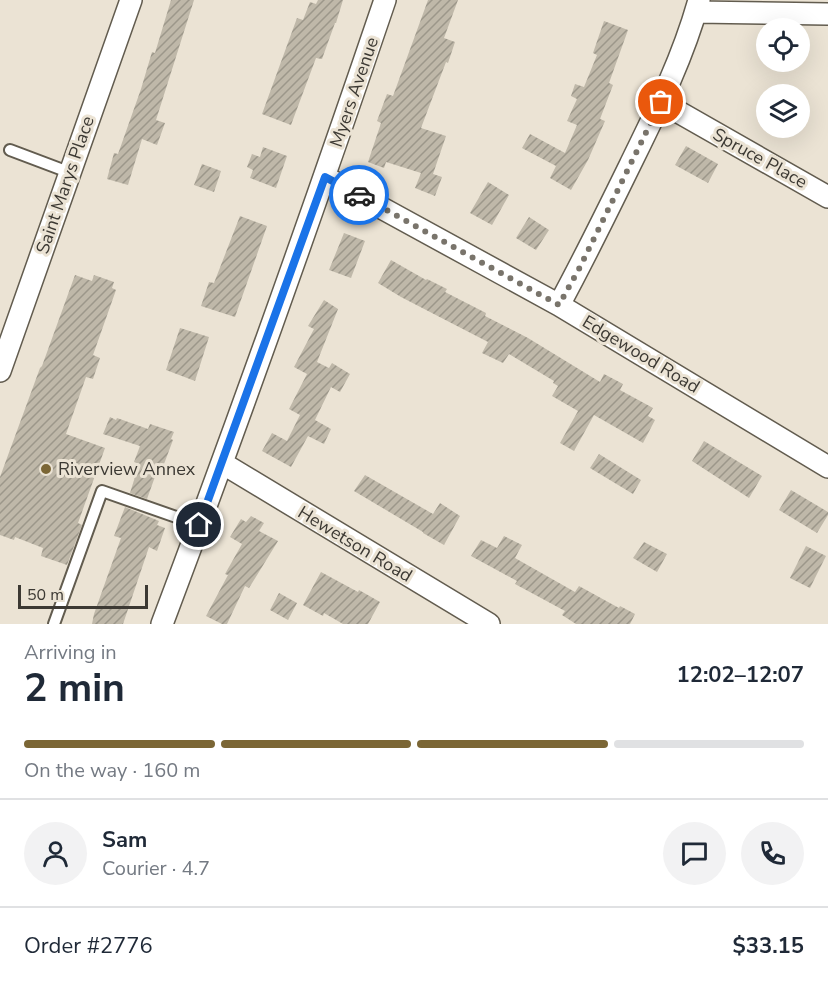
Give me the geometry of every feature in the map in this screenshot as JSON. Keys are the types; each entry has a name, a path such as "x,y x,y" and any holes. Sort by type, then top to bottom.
{"street":[{"name":"Saint Marys Place","path":"0,371 6,336 71,173 131,0"},
{"name":"Myers Avenue","path":"162,624 325,177 385,0"},
{"path":"559,305 661,102 697,6 828,14"},
{"name":"Spruce Place","path":"661,102 828,197"},
{"name":"Edgewood Road","path":"325,177 559,305 828,468"},
{"name":"Hewetson Road","path":"222,463 489,624"}],"lane":[{"path":"10,150 71,173"},
{"path":"54,624 102,491 199,525"}],"building":[{"path":"171,0 194,0 156,120 165,123 157,145 142,139 128,185 107,179 114,153 118,154 152,52 155,53"},
{"path":"318,0 343,0 322,59 316,58 291,125 262,114 297,18 303,20 310,2 316,4"},
{"path":"428,0 458,0 444,38 455,42 421,128 446,136 433,174 442,177 435,196 415,188 421,173 386,162 384,168 368,162 381,123 377,121 387,94 393,96"},
{"path":"604,21 628,30 609,83 613,85 600,119 605,121 588,160 571,190 550,178 556,166 522,148 530,134 565,153 577,125 567,121 577,99 571,96 575,84 584,87 597,55 593,53"},
{"path":"686,146 718,164 708,183 675,165"},
{"path":"263,147 287,156 276,188 250,178 253,170 247,167 252,154 260,157"},
{"path":"202,164 221,171 214,192 194,185"},
{"path":"488,182 509,195 492,225 470,213"},
{"path":"240,216 267,226 235,317 201,306 209,282 214,283"},
{"path":"529,217 549,230 536,250 516,238"},
{"path":"344,233 365,241 351,278 329,270"},
{"path":"391,260 447,289 445,292 486,313 485,316 528,338 600,382 604,374 623,384 620,390 653,408 648,416 655,420 643,443 594,415 574,451 560,443 578,411 552,396 558,386 553,383 554,381 509,354 503,363 482,353 488,342 378,283"},
{"path":"75,275 92,281 94,275 114,282 112,288 116,290 93,355 100,358 93,379 86,377 66,434 105,448 78,523 82,525 67,565 41,556 43,548 15,537 14,540 0,535 0,477"},
{"path":"324,300 338,309 317,362 329,368 332,363 350,374 340,392 331,387 315,420 331,429 324,444 308,436 291,467 262,451 272,433 287,441 300,415 289,409 307,374 294,367 314,329 308,326"},
{"path":"180,328 209,337 195,381 166,370"},
{"path":"110,417 148,429 150,424 174,432 161,472 157,471 147,499 130,493 139,464 134,462 140,446 103,434"},
{"path":"704,441 762,476 749,498 692,461"},
{"path":"599,454 641,480 633,494 590,468"},
{"path":"365,475 433,514 440,503 460,516 444,545 354,491"},
{"path":"791,490 828,512 817,533 779,510"},
{"path":"125,507 159,521 157,525 165,528 157,551 149,547 123,624 92,624 121,538 114,536"},
{"path":"251,516 264,523 259,531 278,541 249,588 245,586 227,624 222,624 206,616 242,544 230,537 241,519 246,522"},
{"path":"504,536 522,545 515,558 575,592 579,586 635,614 630,624 576,624 562,615 565,611 515,584 517,581 471,556 481,540 497,548"},
{"path":"644,542 667,554 657,572 633,558"},
{"path":"806,546 826,556 810,588 790,578"},
{"path":"321,572 380,602 368,624 343,624 303,605"},
{"path":"279,593 297,603 288,620 270,610"}],"way so far":[{"path":"359,195 559,305 661,102"}],"place":[{"name":"Riverview Annex","path":"46,469"}],"route":[{"path":"199,525 325,177 359,195"}]}
